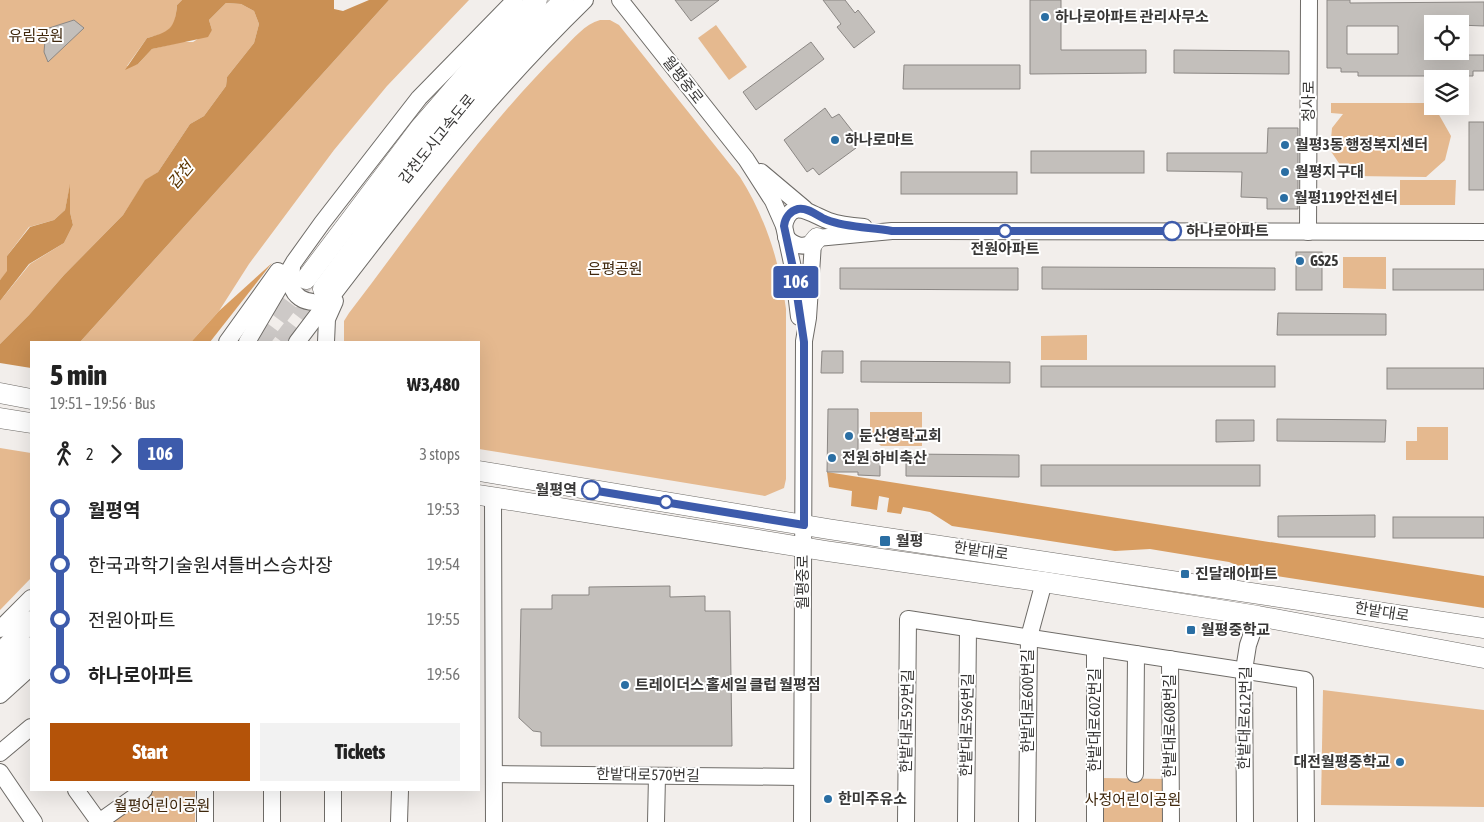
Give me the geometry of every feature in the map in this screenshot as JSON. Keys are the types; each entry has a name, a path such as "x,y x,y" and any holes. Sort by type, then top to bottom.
{"main road":[{"name":"갑천도시고속도로","path":"320,289 420,128 485,54 536,0"},
{"name":"갑천도시고속도로","path":"320,289 443,128 509,55 564,0"},
{"path":"0,394 30,399"},
{"path":"0,418 30,423"},
{"name":"한밭대로","path":"480,471 804,525 1484,628"},
{"name":"한밭대로","path":"486,497 1258,616 1484,658"},
{"path":"0,654 30,622"},
{"path":"0,678 30,648"}],"street":[{"path":"248,341 294,262 322,222 419,98 515,0"},
{"path":"326,341 327,320 347,275 461,130 541,43 585,0"},
{"name":"월평중로","path":"620,0 746,159"},
{"name":"청사로","path":"1308,232 1309,0"},
{"path":"746,159 810,212 821,226 815,241 804,342"},
{"path":"746,159 773,201 790,242 801,246 815,241 892,231"},
{"path":"804,342 793,268 785,231 788,215 799,209 847,226 892,231 1484,232"},
{"path":"294,262 290,279 291,288 307,301 318,304 320,289"},
{"path":"228,341 281,266 294,262"},
{"path":"296,341 320,289 347,275"},
{"name":"월평중로","path":"802,822 804,342"},
{"path":"486,497 486,636 494,774 494,822"},
{"name":"한밭대로600번길","path":"1027,822 1029,637 1044,582"},
{"path":"0,630 30,599"},
{"name":"한밭대로612번길","path":"1245,822 1244,670 1248,645 1258,616"},
{"name":"한밭대로592번길","path":"906,822 908,619 968,628"},
{"path":"968,628 1305,680 1306,822"},
{"name":"한밭대로596번길","path":"966,822 968,628"},
{"name":"한밭대로602번길","path":"1095,648 1095,822"},
{"path":"1135,774 1136,654"},
{"name":"한밭대로608번길","path":"1170,659 1171,822"},
{"path":"0,695 30,668"},
{"path":"0,753 30,728"},
{"path":"0,772 34,822"},
{"name":"한밭대로570번길","path":"494,774 802,777"},
{"path":"656,822 657,776"},
{"path":"77,791 99,822 143,791"},
{"path":"205,791 205,822"},
{"path":"272,791 272,822"},
{"path":"333,791 333,822"},
{"path":"400,791 400,822"}],"green space":[{"name":"유림공원","path":"0,0 182,0 177,5 173,25 165,33 147,38 127,66 138,64 152,49 181,42 193,42 212,30 209,20 226,3 241,4 254,11 259,24 254,43 227,77 226,86 204,116 190,124 158,172 145,181 123,215 0,344 0,301 30,264 64,243 73,225 70,212 70,185 65,210 54,220 29,227 7,256 7,272 0,280"},
{"path":"389,0 469,0 387,86 334,150 249,264 219,311 192,341 81,341"},
{"name":"은평공원","path":"610,20 619,25 740,177 757,208 770,240 780,274 786,309 786,479 784,488 765,496 480,449 480,341 344,341 344,321 349,313 477,144 533,80 584,28 595,22"},
{"path":"716,25 747,67 729,80 698,38"},
{"path":"1331,103 1424,103 1424,115 1439,115 1451,136 1445,160 1426,177 1355,176 1343,169 1330,150 1332,128 1343,114 1331,113"},
{"path":"1400,180 1456,180 1455,205 1400,205"},
{"path":"1343,257 1386,257 1386,289 1343,288"},
{"path":"1087,335 1087,360 1041,360 1041,336"},
{"path":"870,412 922,412 922,446 881,446 870,436"},
{"path":"1417,427 1448,427 1448,460 1406,460 1406,441 1417,441"},
{"path":"0,448 30,453 30,579 0,610"},
{"name":"대전월평중학교","path":"1323,690 1484,710 1484,807 1321,805"},
{"name":"사정어린이공원","path":"1101,778 1166,779 1165,822 1101,822"},
{"name":"월평어린이공원","path":"150,791 195,791 195,822 107,822"}],"shaded area":[{"path":"272,263 211,341 192,341 219,311"},
{"path":"827,472 1484,576 1484,608 1257,573 1229,562 1150,549 1115,551 952,526 930,512 903,507 901,514 887,512 889,498 879,496 877,510 851,506 852,491 829,487"}],"water":[{"name":"갑천","path":"182,0 334,0 334,9 343,11 369,0 389,0 81,341 30,341 30,399 0,434 0,344 123,215 145,180 158,172 190,124 204,116 226,86 227,77 254,43 259,24 254,11 241,4 226,3 209,20 212,30 208,37 152,49 138,64 125,70 147,38 161,34 170,28 175,19 177,5"},
{"path":"70,184 70,212 73,225 64,243 29,264 0,301 0,280 7,271 7,256 30,227 54,220 65,210"}],"pier":[{"path":"0,363 30,368 30,403 0,436"}],"building":[{"path":"675,0 719,0 691,21"},
{"path":"823,0 845,0 855,13 858,10 875,32 854,48 837,27 841,24"},
{"path":"1030,0 1061,0 1061,50 1146,50 1146,73 1030,74"},
{"path":"1327,0 1350,0 1350,3 1484,2 1484,26 1469,25 1469,15 1424,15 1424,60 1469,60 1469,55 1484,55 1484,71 1473,71 1473,76 1469,76 1469,70 1424,70 1424,76 1358,76 1358,72 1341,72 1341,68 1327,68","holes":["1347,26 1398,26 1398,54 1347,54"]},
{"path":"74,20 84,28 48,62 44,52 46,29"},
{"path":"811,42 824,59 756,110 743,92"},
{"path":"1174,50 1289,51 1289,74 1174,73"},
{"path":"904,65 1020,65 1020,89 903,89"},
{"path":"825,108 832,118 839,114 857,137 850,141 856,148 819,175 813,168 807,172 784,140"},
{"path":"1469,122 1484,122 1484,190 1469,190"},
{"path":"1268,128 1298,128 1298,209 1267,209 1267,198 1241,197 1242,172 1167,171 1167,153 1267,153"},
{"path":"1031,151 1144,151 1144,173 1031,173"},
{"path":"901,172 1017,172 1017,194 901,194"},
{"path":"1296,252 1322,252 1322,290 1296,290"},
{"path":"1042,267 1275,268 1275,290 1042,289"},
{"path":"840,268 1018,268 1018,290 840,289"},
{"path":"1393,269 1484,269 1484,290 1393,290"},
{"path":"1278,313 1386,314 1386,335 1277,335"},
{"path":"822,351 843,351 843,373 821,373"},
{"path":"861,361 1010,362 1010,383 861,382"},
{"path":"1041,366 1275,366 1275,387 1041,387"},
{"path":"1387,368 1484,368 1484,389 1387,389"},
{"path":"828,409 858,409 858,456 880,457 880,476 858,475 858,472 827,472"},
{"path":"1277,419 1386,420 1385,442 1277,441"},
{"path":"1216,420 1254,420 1254,441 1216,442"},
{"path":"906,454 1019,455 1019,477 906,476"},
{"path":"1041,465 1260,465 1260,486 1041,486"},
{"path":"1375,515 1375,537 1278,537 1278,516"},
{"path":"1393,517 1484,517 1484,538 1393,538"},
{"name":"트레이더스 홀세일 클럽 월평점","path":"670,586 670,597 705,596 705,611 730,611 732,746 541,746 541,732 533,731 519,718 521,609 552,609 552,595 589,595 589,587"}],"tunnel":[{"path":"260,341 306,279"},
{"path":"283,341 323,289"}],"bus line":[{"name":"106","path":"591,490 804,525 804,342 797,290 784,232 785,220 793,211 805,209 828,220 847,226 872,227 892,231 1172,231"}],"place":[{"name":"하나로아파트 관리사무소","path":"1045,17"},
{"name":"하나로마트","path":"835,140"},
{"name":"월평3동 행정복지센터","path":"1285,145"},
{"name":"월평지구대","path":"1285,172"},
{"name":"월평119안전센터","path":"1284,198"},
{"name":"전원아파트","path":"1005,231"},
{"name":"하나로아파트","path":"1172,231"},
{"name":"GS25","path":"1300,261"},
{"name":"둔산영락교회","path":"849,436"},
{"name":"전원 하비축산","path":"832,458"},
{"name":"월평역","path":"591,490"},
{"name":"월평","path":"885,541"},
{"name":"진달래아파트","path":"1185,574"},
{"name":"월평중학교","path":"1191,630"},
{"name":"트레이더스 홀세일 클럽 월평점","path":"625,685"},
{"name":"대전월평중학교","path":"1400,762"},
{"name":"한미주유소","path":"828,799"}]}
